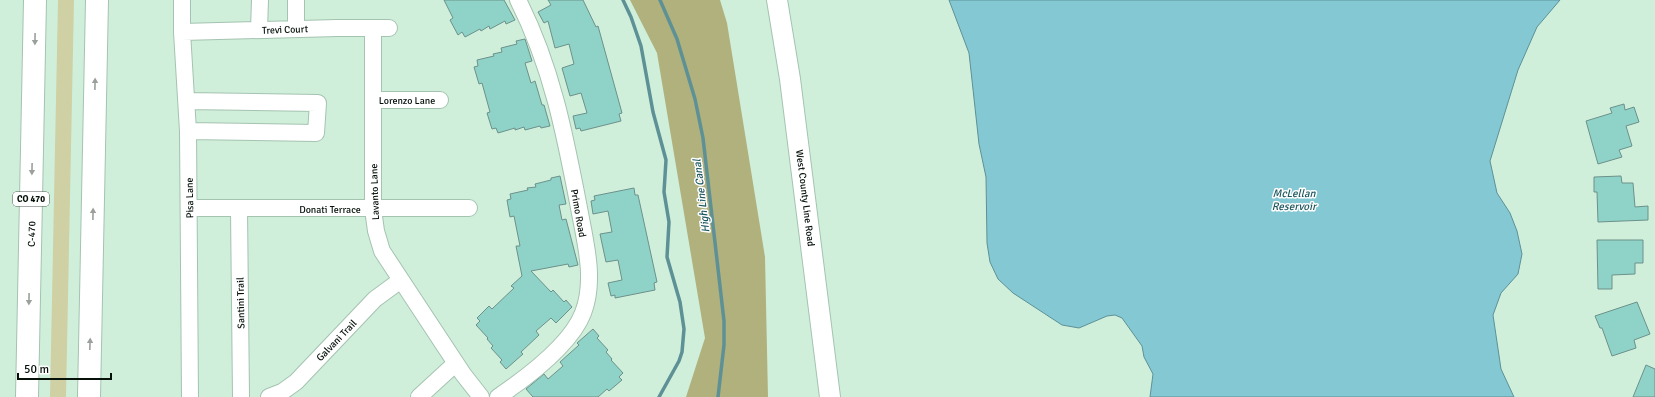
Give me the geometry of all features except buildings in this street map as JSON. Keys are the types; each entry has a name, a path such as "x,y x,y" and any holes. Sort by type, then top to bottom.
{"highway":[{"name":"C-470","path":"27,397 35,0"},
{"path":"89,397 97,0"}],"main road":[{"name":"West County Line Road","path":"777,0 791,87 830,397"}],"street":[{"name":"Pisa Lane","path":"182,0 182,32 187,101 190,208 190,397"},
{"path":"259,30 260,0"},
{"path":"296,0 296,29"},
{"name":"Primo Road","path":"498,397 516,385 572,334 584,312 588,295 589,274 586,250 561,117 541,50 518,0"},
{"name":"Trevi Court","path":"182,32 381,28"},
{"name":"Lavanto Lane","path":"381,28 373,100 373,209 376,231 382,251 456,363 481,397"},
{"name":"Lorenzo Lane","path":"373,100 440,100"},
{"path":"187,101 318,103 316,132 188,131"},
{"name":"Donati Terrace","path":"190,208 470,208"},
{"name":"Santini Trail","path":"239,209 241,397"},
{"name":"Galvani Trail","path":"269,397 282,392 296,382 375,299 402,280"},
{"path":"419,397 456,363"}],"green space":[{"path":"58,0 74,0 66,397 50,397"},
{"path":"630,0 720,0 727,23 765,257 768,397 686,397 705,338 657,53"}],"water":[{"name":"McLellan Reservoir","path":"949,0 1560,0 1537,27 1518,70 1490,161 1497,193 1510,213 1517,231 1522,254 1518,274 1501,293 1493,315 1501,369 1514,397 1150,397 1153,374 1144,357 1142,346 1122,318 1115,315 1107,316 1079,328 1062,325 1013,293 998,279 990,262 987,243 986,177 979,144 969,53"}],"waterway":[{"path":"623,0 631,17 641,46 653,112 666,160 664,192 669,222 667,257 680,302 684,329 682,352 679,361 659,397"},
{"name":"High Line Canal","path":"660,0 677,39 695,99 703,138 724,321 724,345 718,397"}]}
